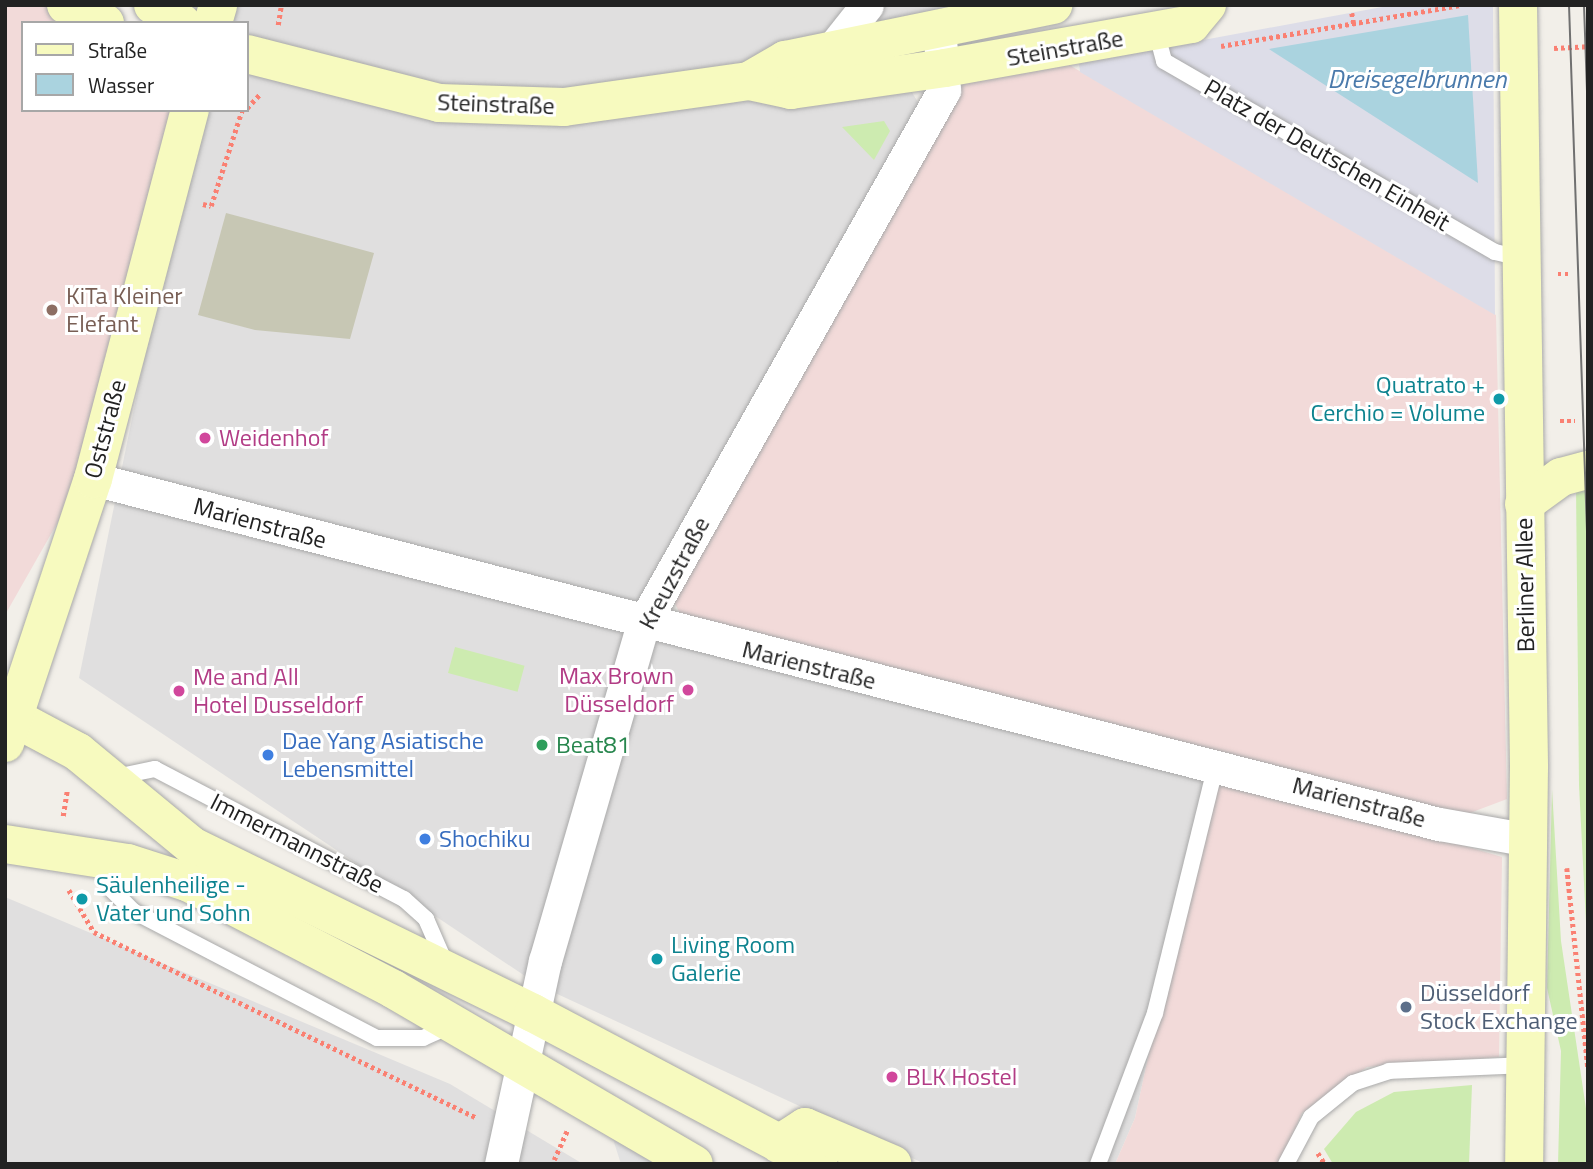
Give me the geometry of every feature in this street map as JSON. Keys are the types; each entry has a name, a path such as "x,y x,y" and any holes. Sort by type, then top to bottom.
{"street":[{"path":"66,5 101,21"},
{"path":"153,5 179,21"},
{"path":"832,49 866,5"},
{"name":"Steinstraße","path":"748,80 764,66 832,49 1053,5"},
{"name":"Steinstraße","path":"248,54 466,106 564,107 748,80 791,90 945,68 1191,24 1207,5"},
{"name":"Berliner Allee","path":"1518,5 1529,839 1524,1164"},
{"name":"Kreuzstraße","path":"501,1164 533,1013 643,624 886,200 944,90 945,68 939,27"},
{"name":"Oststraße","path":"9,724 93,479 189,112"},
{"path":"1524,504 1560,477 1588,470"},
{"name":"Marienstraße","path":"93,479 643,624 1216,764 1439,824 1529,839"},
{"name":"Immermannstraße","path":"9,724 78,752 192,846 533,1013 818,1164"},
{"path":"5,844 84,856 187,882 453,1025 522,1068 694,1164"},
{"path":"779,1144 805,1127 891,1164"}],"lane":[{"name":"Platz der Deutschen Einheit","path":"1156,31 1164,61 1495,252 1520,258"},
{"path":"1098,1164 1155,1013 1216,764"},
{"name":"Immermannstraße","path":"108,779 155,769 404,899 426,919 449,972"},
{"path":"84,856 133,911 377,1038 424,1038 453,1025"},
{"path":"1286,1164 1311,1117 1362,1079 1419,1068 1527,1065"}],"path":[{"path":"1214,47 1462,5"},
{"path":"1352,13 1354,24"},
{"path":"203,204 211,206 241,112"},
{"path":"1557,274 1570,274"},
{"path":"1559,422 1575,421"},
{"path":"78,752 62,809 84,856"}],"shaded area":[{"path":"5,5 49,5 87,21 21,21 21,112 180,112 84,476 5,615"},
{"path":"226,5 1050,5 689,82 454,99 266,49 248,35 248,21 231,21"},
{"path":"1393,5 1493,7 1495,315 1080,72 1079,63"},
{"path":"1030,42 1496,315 1507,799 1462,816 689,631 669,592 977,54"},
{"path":"248,73 441,110 904,79 928,119 654,596 673,634 1210,770 1135,1118 1115,1164 925,1164 540,986 79,678 195,112 248,112"},
{"path":"226,213 374,253 350,339 255,330 198,315"},
{"path":"1210,770 1502,857 1499,1057 1367,1067 1302,1113 1280,1164 1115,1164 1135,1118"},
{"path":"5,897 450,1084 583,1164 5,1164"},
{"path":"612,1136 662,1164 621,1164"}],"green space":[{"path":"884,121 890,131 874,160 842,127"},
{"path":"1576,486 1588,486 1588,962 1579,785"},
{"path":"455,647 525,666 518,692 448,673"},
{"path":"1552,789 1561,941 1588,1122 1588,1164 1558,1164 1561,1051 1547,988"},
{"path":"1472,1085 1469,1164 1333,1164 1324,1149 1356,1112 1394,1092"}],"water":[{"name":"Dreisegelbrunnen","path":"1468,15 1478,183 1269,49"}],"tram line":[{"path":"1569,5 1588,559"},
{"path":"1584,5 1588,119"}],"place":[{"name":"KiTa Kleiner Elefant","path":"52,310"},
{"name":"Quatrato + Cerchio = Volume","path":"1499,399"},
{"name":"Weidenhof","path":"205,438"},
{"name":"Max Brown Düsseldorf","path":"688,690"},
{"name":"Me and All Hotel Dusseldorf","path":"179,691"},
{"name":"Beat81","path":"542,745"},
{"name":"Dae Yang Asiatische Lebensmittel","path":"268,755"},
{"name":"Shochiku","path":"425,839"},
{"name":"Säulenheilige - Vater und Sohn","path":"82,899"},
{"name":"Living Room Galerie","path":"657,959"},
{"name":"Düsseldorf Stock Exchange","path":"1406,1007"},
{"name":"BLK Hostel","path":"892,1077"}]}
